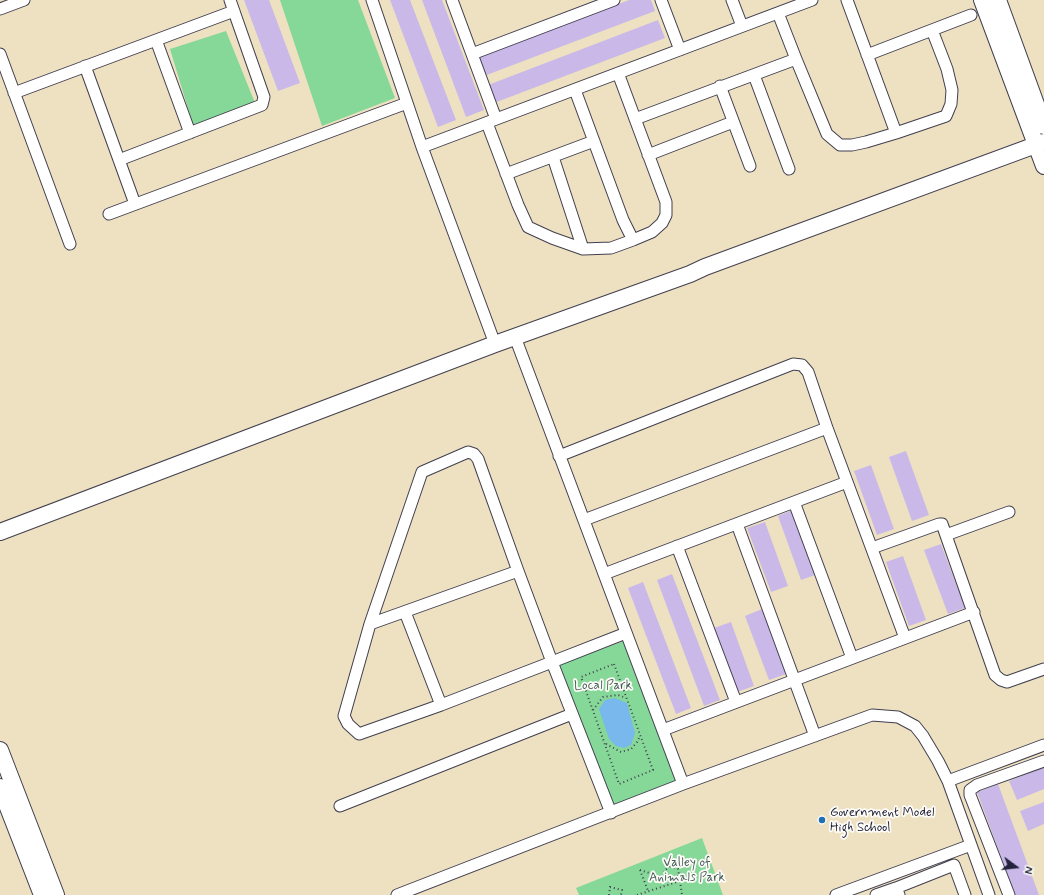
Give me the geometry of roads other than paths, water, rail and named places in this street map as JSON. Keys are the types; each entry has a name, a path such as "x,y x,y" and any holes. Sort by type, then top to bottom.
{"main road":[{"path":"982,0 1040,144 1044,166"},
{"path":"998,0 1044,126"},
{"path":"0,532 495,344 683,277 705,267 1040,144"},
{"path":"0,750 56,895"},
{"path":"0,787 42,895"}],"street":[{"path":"0,9 24,0"},
{"path":"119,160 257,108 262,104 264,98 230,0"},
{"path":"372,0 422,147 495,344"},
{"path":"452,0 472,54 506,174 528,227 552,238 583,249 611,248 633,240 652,232 662,224 666,215 666,202 618,73"},
{"path":"472,54 589,4 614,0"},
{"path":"661,0 680,50"},
{"path":"732,0 742,26"},
{"path":"422,147 812,0"},
{"path":"847,0 896,133"},
{"path":"14,93 234,11"},
{"path":"778,13 827,134 840,145 852,145 866,142 946,116 951,104 952,90 947,69 932,30"},
{"path":"867,55 971,15"},
{"path":"156,40 190,133"},
{"path":"0,54 70,244"},
{"path":"635,119 720,86 796,59"},
{"path":"85,66 135,204"},
{"path":"754,75 789,169"},
{"path":"720,86 750,166"},
{"path":"575,90 623,220 633,240"},
{"path":"110,214 407,103"},
{"path":"648,155 733,122"},
{"path":"506,174 594,141"},
{"path":"553,157 583,249"},
{"path":"515,337 683,784"},
{"path":"559,456 793,364 802,365 808,372 827,428 905,638"},
{"path":"584,520 827,428"},
{"path":"611,813 552,662 478,459 474,454 468,452 422,472 370,624 344,716 348,724 359,734 441,705 552,662 626,633"},
{"path":"604,574 847,482"},
{"path":"794,502 852,658"},
{"path":"946,535 1009,512"},
{"path":"737,524 815,736"},
{"path":"872,548 938,524 943,526 995,675 1001,680 1007,682 1044,669"},
{"path":"677,546 736,702"},
{"path":"370,624 518,571"},
{"path":"405,612 441,705"},
{"path":"663,730 974,612"},
{"path":"340,806 572,714"},
{"path":"397,895 683,784 872,715 898,718 915,726 923,736 948,781 989,895"},
{"path":"948,781 1044,745"},
{"path":"1009,895 970,795 970,790 977,785 1044,761"},
{"path":"837,895 971,845"},
{"path":"876,895 898,892 954,865 965,895"}],"water":[{"path":"615,698 627,703 635,733 631,745 624,748 616,746 609,739 599,709 605,700"}],"place":[{"name":"Government Model High School","path":"822,820"}],"park label":[{"name":"Local Park","path":"603,686"},
{"name":"Valley of Animals Park","path":"687,870"}]}
